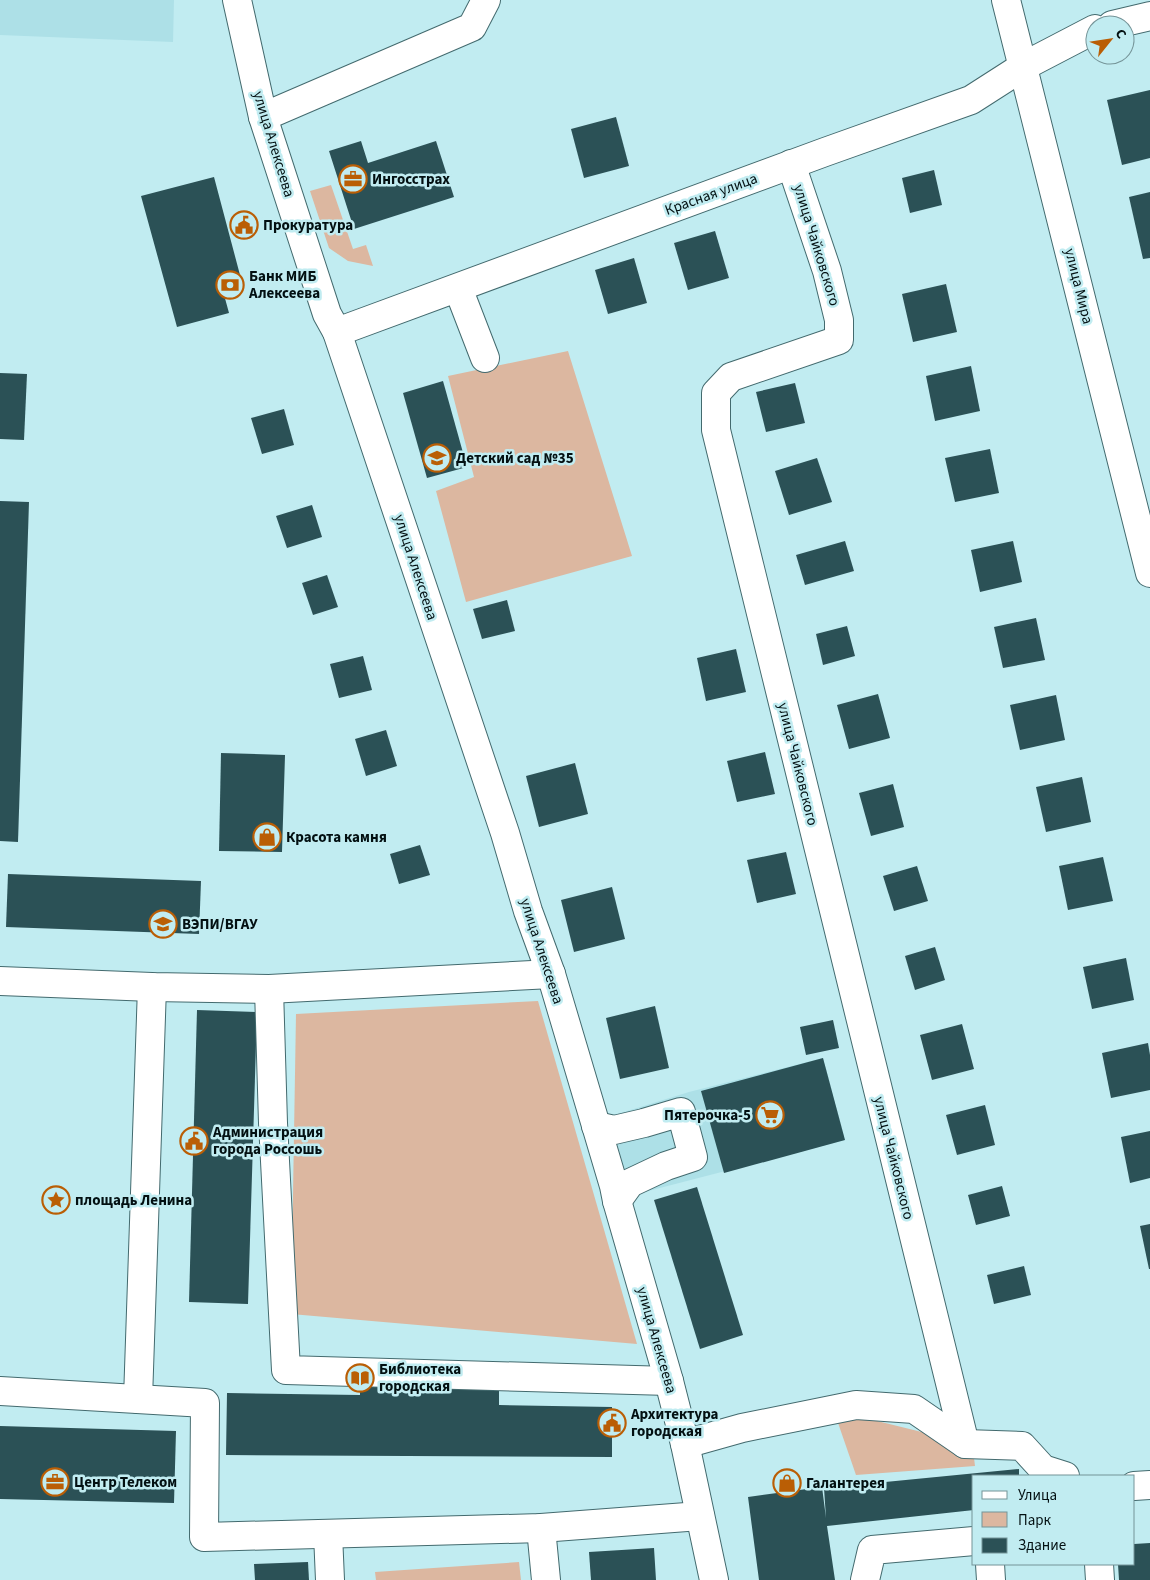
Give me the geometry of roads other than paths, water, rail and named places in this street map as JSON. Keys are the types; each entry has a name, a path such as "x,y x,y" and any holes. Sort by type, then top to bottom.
{"street":[{"name":"улица Алексеева","path":"237,0 263,117 502,824 528,911 551,974 669,1380 685,1444 714,1580"},
{"path":"263,117 472,27 486,0"},
{"name":"улица Мира","path":"1006,0 1150,573"},
{"path":"1135,20 1150,16"},
{"name":"Красная улица","path":"332,323 458,288 792,164 971,100 1024,66 1085,34"},
{"name":"улица Чайковского","path":"792,164 827,271 839,320 839,340 731,377 716,393 716,430 964,1444"},
{"path":"458,288 485,358"},
{"path":"0,981 268,989 551,974"},
{"path":"138,1399 152,987"},
{"path":"268,989 286,1370 669,1380"},
{"path":"596,1126 614,1130 681,1112 692,1157 666,1166 630,1183 617,1201"},
{"path":"0,1391 205,1403 204,1537 541,1528 700,1516"},
{"path":"685,1444 742,1428 856,1405 914,1409 964,1444 1022,1446 1042,1469 1062,1475"},
{"path":"1135,1486 1150,1485"},
{"path":"541,1528 546,1580"},
{"path":"328,1534 330,1580"},
{"path":"865,1580 872,1550 972,1540"},
{"path":"990,1565 991,1580"},
{"path":"1099,1565 1100,1580"}],"place":[{"name":"Ингосстрах","path":"353,179"},
{"name":"Прокуратура","path":"244,225"},
{"name":"Банк МИБ Алексеева","path":"230,285"},
{"name":"Детский сад №35","path":"437,458"},
{"name":"Красота камня","path":"267,837"},
{"name":"ВЭПИ/ВГАУ","path":"163,924"},
{"name":"Пятерочка-5","path":"770,1115"},
{"name":"Администрация города Россошь","path":"194,1141"},
{"name":"площадь Ленина","path":"56,1200"},
{"name":"Библиотека городская","path":"360,1378"},
{"name":"Архитектура городская","path":"612,1423"},
{"name":"Центр Телеком","path":"55,1482"},
{"name":"Галантерея","path":"787,1483"}]}
